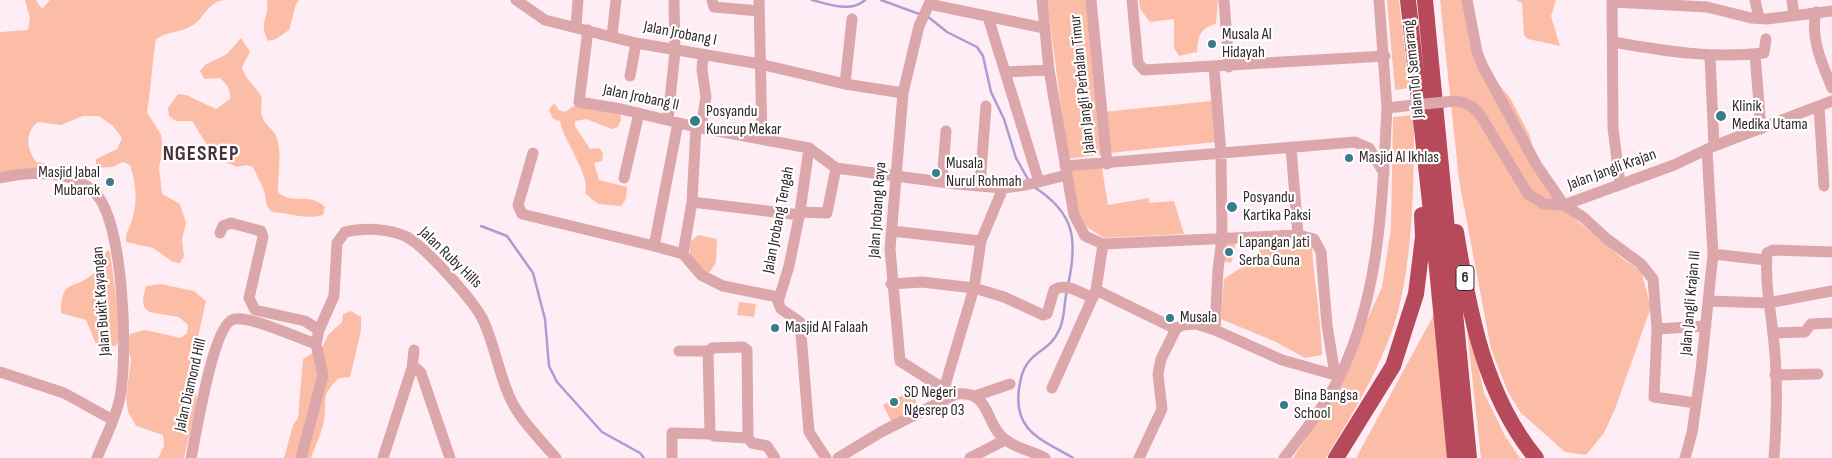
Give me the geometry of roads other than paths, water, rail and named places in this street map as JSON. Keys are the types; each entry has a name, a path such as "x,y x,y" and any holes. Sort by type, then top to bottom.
{"highway":[{"name":"Jalan Tol Semarang","path":"1408,0 1421,138"},
{"name":"Jalan Tol Semarang","path":"1425,0 1433,84"},
{"name":"6","path":"1433,84 1468,458"},
{"name":"6","path":"1433,84 1459,252 1483,361 1500,401 1521,440 1536,458"},
{"name":"6","path":"1336,458 1393,366 1416,294 1423,237 1421,138"},
{"name":"6","path":"1421,138 1436,258 1455,458"}],"street":[{"name":"Jalan Jrobang I","path":"516,0 523,3 539,18 636,43 703,56 760,64 845,84 903,94"},
{"path":"576,27 578,0"},
{"path":"612,36 616,0"},
{"path":"654,246 673,122 674,0"},
{"path":"712,0 714,7 759,6 762,138"},
{"path":"1042,0 1049,70 1074,215 1079,228 1094,241 1103,244 1298,235 1314,239 1321,252 1330,351 1337,376"},
{"name":"Jalan Jangli Perbalan Timur","path":"1091,0 1107,164"},
{"path":"1132,0 1138,63 1142,70 1214,68 1384,56"},
{"path":"1224,0 1229,67"},
{"path":"1284,458 1308,428 1337,376 1368,300 1372,283 1381,224 1387,108 1379,0"},
{"path":"1467,0 1477,52 1536,164 1564,205 1583,217 1607,239 1647,270 1653,279 1657,329 1654,397 1696,403"},
{"path":"1755,0 1759,18"},
{"path":"1792,0 1794,15"},
{"path":"1620,184 1613,128 1612,1 1707,7 1759,18 1832,12"},
{"path":"927,9 988,17 1044,28"},
{"name":"Jalan Jrobang Raya","path":"927,9 903,94 892,231 891,284 900,360 944,389 956,394 976,396"},
{"path":"1816,12 1814,22 1815,45 1832,88"},
{"path":"988,17 1023,124 1033,183"},
{"path":"845,84 852,19"},
{"name":"Jalan Jrobang II","path":"588,30 579,102 639,113 699,128 809,148 836,168 1003,188 1033,183 1066,170 1107,164 1291,147 1360,143 1369,148 1384,173"},
{"path":"1613,42 1677,54 1710,56 1766,52 1766,39"},
{"path":"630,76 636,43"},
{"path":"1755,54 1761,130"},
{"path":"683,254 692,202 699,128 706,97 702,70 703,56"},
{"name":"Jalan Jangli Krajan III","path":"1685,458 1696,403 1713,254 1710,56"},
{"path":"1214,68 1221,154 1222,238 1218,270 1215,330"},
{"path":"1005,72 1049,70"},
{"name":"Jalan Jangli Krajan","path":"1387,108 1464,101 1479,112 1528,194 1544,204 1564,205 1674,165 1710,148 1761,130 1832,101"},
{"path":"980,186 986,106"},
{"path":"1819,106 1824,186"},
{"path":"624,178 639,113"},
{"path":"942,182 946,131"},
{"path":"1291,147 1298,235"},
{"name":"Jalan Jrobang Tengah","path":"778,297 789,266 800,213 809,148"},
{"path":"533,152 518,205 522,214 683,254 701,275 709,280 723,286 778,297 781,309 800,322 809,432 826,458"},
{"path":"692,202 800,213 827,213 836,168"},
{"name":"Jalan Bukit Kayangan","path":"0,178 28,175 68,176 85,184 97,196 107,215 117,251 123,327 121,395 97,458"},
{"path":"944,389 974,288 981,242 1003,188"},
{"path":"220,233 224,226 232,223 261,231 263,237 249,298 255,310 305,321 319,330"},
{"name":"Jalan Ruby Hills","path":"316,344 319,330 329,313 334,296 337,243 340,237 352,230 379,230 407,237 422,249 476,306 484,322 510,399 556,458"},
{"path":"892,231 981,242"},
{"path":"1052,388 1094,294 1103,244"},
{"path":"1774,458 1777,409 1776,375 1773,333 1768,303 1767,251 1832,252"},
{"path":"1713,254 1766,260"},
{"path":"891,284 922,282 974,288 1004,297 1043,315 1047,314 1050,308 1054,290 1067,288 1094,294 1176,329"},
{"path":"1708,301 1768,303 1832,291"},
{"name":"Jalan Diamond Hill","path":"191,458 209,372 220,334 228,322 235,319 258,324 316,344"},
{"path":"1773,333 1805,332 1811,324 1832,323"},
{"path":"1138,458 1162,409 1158,368 1176,329 1188,324 1215,330 1282,360 1337,376"},
{"path":"1657,329 1706,326"},
{"path":"301,458 323,376 316,344"},
{"path":"679,351 746,347 748,438 752,443 766,446 775,458"},
{"path":"383,458 412,368 414,350"},
{"path":"709,350 710,434"},
{"path":"412,368 422,372 450,458"},
{"path":"0,372 64,393 113,420"},
{"path":"1776,375 1818,374"},
{"path":"1010,384 976,396 1005,440 1045,458"},
{"path":"838,458 881,432 956,394"},
{"path":"672,456 672,433 748,438"},
{"path":"970,458 1005,440"}],"waterway":[{"path":"812,0 846,7 859,4 865,0"},
{"path":"881,0 922,15"},
{"path":"927,16 947,32 977,47 983,56 991,92 1004,119 1016,158 1029,181"},
{"path":"1034,187 1058,207 1070,229 1073,254 1068,285"},
{"path":"481,226 507,236 533,273 545,319 549,366 557,382 602,432 640,453 644,458"},
{"path":"1067,290 1060,328 1052,341 1035,355 1025,367 1020,383 1018,404 1021,415 1032,433 1073,458"}],"place":[{"name":"Musala Al Hidayah","path":"1212,44"},
{"name":"Klinik Medika Utama","path":"1721,116"},
{"name":"Posyandu Kuncup Mekar","path":"695,121"},
{"name":"Masjid Al Ikhlas","path":"1349,158"},
{"name":"Musala Nurul Rohmah","path":"936,173"},
{"name":"Masjid Jabal Mubarok","path":"110,182"},
{"name":"Posyandu Kartika Paksi","path":"1232,207"},
{"name":"Lapangan Jati Serba Guna","path":"1229,252"},
{"name":"Musala","path":"1170,318"},
{"name":"Masjid Al Falaah","path":"775,328"},
{"name":"SD Negeri Ngesrep 03","path":"894,402"},
{"name":"Bina Bangsa School","path":"1284,405"}],"district":[{"name":"NGESREP","path":"201,155"}]}
